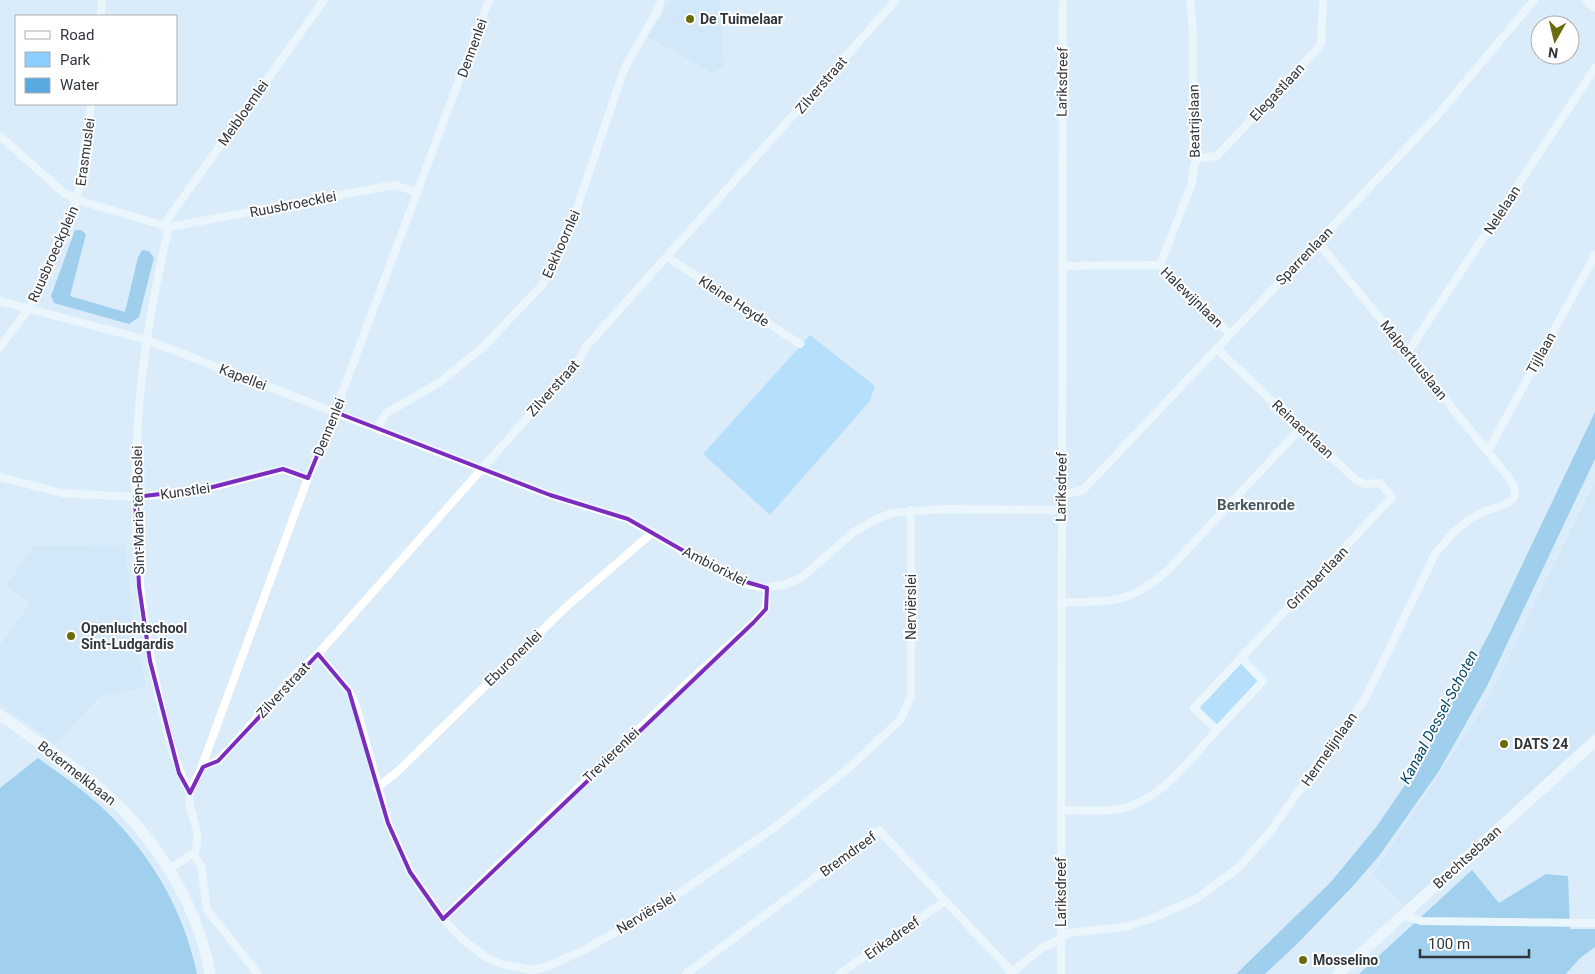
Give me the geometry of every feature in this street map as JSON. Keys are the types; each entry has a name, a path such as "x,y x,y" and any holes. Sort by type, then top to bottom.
{"main road":[{"path":"1588,0 1595,6"},
{"name":"Botermelkbaan","path":"0,715 103,792 138,827 168,870 193,920 210,974"},
{"name":"Brechtsebaan","path":"1338,974 1595,741"}],"street":[{"path":"101,15 102,0"},
{"name":"Meibloemlei","path":"169,227 167,220 324,0"},
{"name":"Dennenlei","path":"190,793 202,767 308,478 335,412 490,0"},
{"name":"Eekhoornlei","path":"378,428 385,414 440,382 484,346 543,284 570,231 625,67 658,10 661,0"},
{"name":"Zilverstraat","path":"202,767 218,761 297,673 318,654 580,358 585,348 896,0"},
{"name":"Lariksdreef","path":"1061,974 1063,0"},
{"name":"Beatrijslaan","path":"1160,265 1192,183 1197,158 1194,148 1193,31 1190,0"},
{"name":"Elegastlaan","path":"1197,158 1217,156 1317,50 1321,43 1322,0"},
{"name":"Sparrenlaan","path":"1062,495 1083,490 1464,85 1534,0"},
{"name":"Nelelaan","path":"1408,352 1595,68"},
{"name":"Erasmuslei","path":"77,200 91,105"},
{"path":"0,136 64,193 77,200"},
{"name":"Ruusbroecklei","path":"169,227 394,185 417,192"},
{"name":"Ruusbroeckplein","path":"0,347 28,308 43,279 64,223 77,200 169,227"},
{"path":"147,340 169,227"},
{"name":"Malpertuuslaan","path":"1318,242 1509,478"},
{"name":"Tijllaan","path":"1488,451 1595,255"},
{"name":"Kleine Heyde","path":"668,257 800,344"},
{"name":"Halewijnlaan","path":"1063,266 1160,265 1230,334"},
{"name":"Kapellei","path":"0,301 147,340 481,469"},
{"name":"Sint-Maria-ten-Boslei","path":"147,340 138,419 134,497 139,586 150,661 179,773 190,793"},
{"name":"Reinaertlaan","path":"1217,349 1357,481 1365,484 1380,483 1392,497"},
{"path":"1061,602 1109,602 1133,595 1148,587 1170,568 1302,428"},
{"name":"Kunstlei","path":"0,477 62,493 134,497 205,489 283,468 308,478"},
{"name":"Ambiorixlei","path":"481,469 550,495 628,519 744,584 768,588 801,578 854,532 874,520 892,513 911,510 1061,510"},
{"name":"Hermelijnlaan","path":"1061,937 1068,933 1124,927 1175,910 1216,886 1255,851 1365,699 1435,554 1462,525 1481,513 1512,500 1516,491 1509,478"},
{"name":"Grimbertlaan","path":"1217,730 1194,708 1392,497"},
{"name":"Nerviërslei","path":"318,654 349,690 355,703 376,788 388,823 410,872 443,919 463,940 486,957 517,968 532,970 542,968 582,951 655,910 775,827 850,767 900,720 911,697 911,510"},
{"name":"Eburonenlei","path":"376,788 396,773 565,608 653,532"},
{"name":"Trevierenlei","path":"443,919 671,698 753,623 766,609 768,588"},
{"path":"1061,810 1116,810 1141,801 1167,783 1263,681 1241,658"},
{"path":"168,870 193,854 198,844 198,834 191,808 190,793"},
{"name":"Bremdreef","path":"686,974 879,830 1011,973"},
{"path":"193,854 201,865 207,910 258,974"},
{"name":"Erikadreef","path":"839,974 945,901"},
{"path":"1402,916 1420,922 1595,923"},
{"path":"1011,973 1042,948 1054,944 1061,937"}],"highlighted area":[{"path":"335,412 550,495 628,519 729,577 767,588 766,609 753,623 443,919 410,872 388,823 349,691 318,654 218,761 203,767 190,793 179,773 150,661 139,586 135,497 205,489 283,469 308,478"}],"shaded area":[{"name":"De Tuimelaar","path":"672,0 720,0 724,66 713,73 647,37"},
{"path":"1595,483 1595,732 1406,907 1373,874 1484,707"},
{"name":"Openluchtschool Sint-Ludgardis","path":"125,545 134,627 146,687 99,697 56,744 0,703 0,645 30,604 6,586 34,546"},
{"path":"38,758 96,802 114,819 147,858 173,902 183,925 197,974 0,974 0,788"},
{"path":"1472,870 1499,903 1546,874 1568,876 1570,929 1595,929 1595,947 1579,959 1566,974 1359,974"}],"green space":[{"path":"810,335 875,386 870,401 770,515 703,454"},
{"path":"1241,663 1259,680 1216,726 1199,709 1199,706"}],"water":[{"path":"75,230 81,230 86,234 70,296 125,312 138,257 142,250 149,251 154,258 139,317 129,324 54,303 51,296"},
{"path":"1595,412 1595,459 1487,686 1439,771 1379,856 1296,945 1265,974 1236,974 1330,883 1377,826 1424,757 1491,630"}],"place":[{"name":"De Tuimelaar","path":"690,19"},
{"name":"Openluchtschool Sint-Ludgardis","path":"71,636"},
{"name":"DATS 24","path":"1504,744"},
{"name":"Mosselino","path":"1303,960"}],"district":[{"name":"Berkenrode","path":"1256,505"}],"water label":[{"name":"Kanaal Dessel-Schoten","path":"1439,717"}]}
